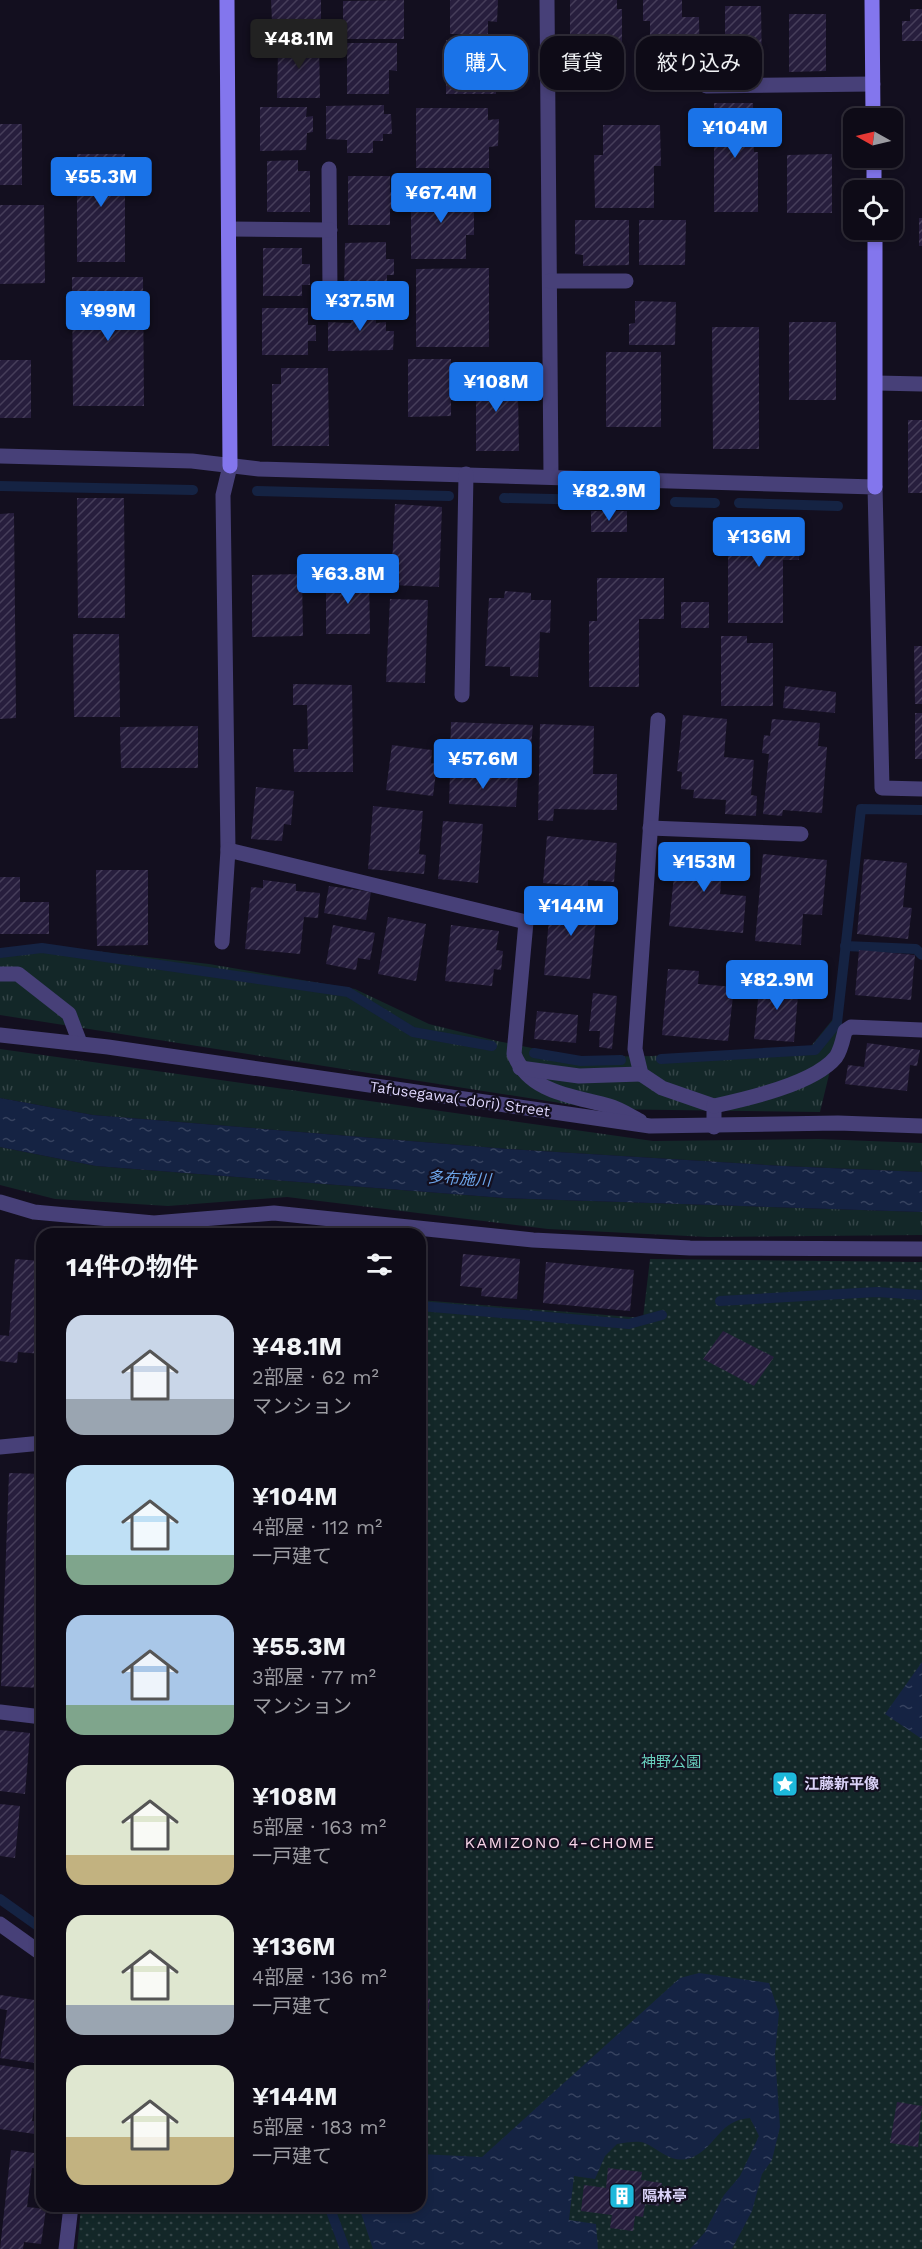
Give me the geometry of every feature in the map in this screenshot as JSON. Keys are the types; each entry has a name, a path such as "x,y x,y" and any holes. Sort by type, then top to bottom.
{"street":[{"path":"222,942 228,850 223,495 230,466 226,0"},
{"path":"547,0 551,476"},
{"path":"872,0 873,108"},
{"path":"762,85 873,84"},
{"path":"329,169 330,292"},
{"path":"229,229 330,230"},
{"path":"875,240 877,383 875,487 882,788 922,789"},
{"path":"550,281 626,281"},
{"path":"877,383 922,384"},
{"path":"0,456 192,461 230,466 875,487"},
{"path":"462,695 466,474"},
{"path":"642,1074 635,1049 658,720"},
{"path":"650,828 801,834"},
{"path":"228,850 526,922 514,1054 520,1068 543,1088 613,1107 650,1126"},
{"path":"0,974 18,974 69,1014 80,1043"},
{"path":"520,1068 579,1076 642,1074 662,1088 714,1107 770,1094 828,1065 838,1055 845,1031 851,1027 922,1030"},
{"name":"Tafusegawa(-dori) Street","path":"0,1035 80,1043 650,1126 714,1127 838,1123 922,1126"},
{"path":"714,1107 714,1127"},
{"path":"0,1202 34,1212 154,1223 274,1213 378,1228"},
{"path":"426,1233 690,1248 922,1249"},
{"path":"0,1446 36,1443"},
{"path":"0,1712 36,1716"},
{"path":"0,1924 36,1950"},
{"path":"66,2249 69,2212"}],"green space":[{"path":"42,945 209,964 355,989 429,1024 577,1057 652,1056 811,1046 833,1019 841,1025 820,1112 598,1109 0,1015 0,949"},
{"path":"0,1049 653,1141 818,1139 922,1143 922,1172 508,1149 93,1115 0,1098"},
{"path":"0,1147 96,1166 504,1198 922,1212 922,1235 708,1237 548,1229 287,1197 168,1206 55,1199 0,1185"},
{"name":"神野公園","path":"650,1259 922,1262 922,2249 77,2249 81,2212 426,2212 426,1300 643,1318"}],"water":[{"name":"多布施川","path":"0,1098 93,1115 508,1149 922,1172 922,1212 504,1198 96,1166 0,1147"},
{"path":"922,1662 922,1739 885,1714"},
{"path":"699,1973 769,1983 779,2013 775,2054 780,2127 772,2160 762,2174 752,2211 732,2249 690,2249 705,2232 724,2195 740,2176 759,2136 750,2118 731,2123 708,2147 693,2157 678,2159 671,2157 641,2142 617,2144 605,2156 595,2179 574,2176 569,2220 596,2224 598,2249 373,2249 361,2212 426,2212 426,2154 482,2157 680,1978"}],"building":[{"path":"271,0 321,0 321,30 285,30 285,21 272,21"},
{"path":"404,0 404,39 343,39 343,1"},
{"path":"450,0 498,0 497,22 488,21 488,34 450,34"},
{"path":"570,0 617,0 617,9 622,9 622,36 570,36"},
{"path":"643,0 682,0 682,17 699,17 699,36 650,36 650,21 643,21"},
{"path":"725,6 761,6 761,36 725,36"},
{"path":"910,9 922,9 922,41 902,41 902,21 910,21"},
{"path":"789,14 826,14 826,71 789,72"},
{"path":"285,41 319,41 320,98 277,98 278,51 285,51"},
{"path":"347,43 397,43 397,71 389,70 389,94 347,94"},
{"path":"446,90 496,90 496,94 446,94"},
{"path":"714,103 753,103 754,152 758,152 758,212 714,212"},
{"path":"384,105 384,114 391,114 392,134 383,134 383,141 373,141 373,153 347,153 347,140 326,139 326,106"},
{"path":"260,107 307,107 306,117 313,116 313,132 307,133 306,150 260,151"},
{"path":"416,108 488,108 488,120 499,119 498,146 489,147 489,168 416,168"},
{"path":"0,124 22,124 22,185 0,185"},
{"path":"603,125 660,125 661,166 654,166 654,208 595,208 594,155 603,155"},
{"path":"77,154 125,154 125,262 77,262"},
{"path":"832,154 832,213 787,213 787,155"},
{"path":"298,160 298,171 310,171 310,212 267,212 267,161"},
{"path":"348,176 390,176 390,192 397,192 397,209 390,209 390,225 348,225"},
{"path":"411,192 474,192 474,235 466,235 466,259 411,259"},
{"path":"0,205 44,205 45,283 0,284"},
{"path":"919,218 922,218 922,246 919,246"},
{"path":"575,220 629,220 629,265 583,266 583,255 575,254"},
{"path":"639,220 686,220 685,265 639,265"},
{"path":"386,242 386,259 394,259 394,275 387,275 387,292 344,293 345,243"},
{"path":"263,248 302,248 302,264 310,264 310,285 302,285 302,296 263,296"},
{"path":"489,268 489,347 416,347 416,269"},
{"path":"72,277 143,277 144,406 73,406"},
{"path":"635,301 676,302 675,345 629,345 629,324 635,323"},
{"path":"352,305 376,305 376,323 386,322 386,331 394,331 393,350 328,351 328,322 351,323"},
{"path":"262,308 308,308 308,325 316,325 316,341 308,341 308,355 262,355"},
{"path":"789,322 836,322 836,400 789,400"},
{"path":"712,327 759,327 759,449 713,449"},
{"path":"606,352 661,352 661,427 606,427"},
{"path":"408,359 451,359 451,416 408,417"},
{"path":"0,360 31,360 31,418 0,418"},
{"path":"281,368 328,368 329,446 272,446 272,384 281,384"},
{"path":"476,368 505,368 505,394 518,394 519,451 476,451"},
{"path":"908,420 922,420 922,493 908,493"},
{"path":"77,498 124,498 125,618 78,618"},
{"path":"395,504 442,507 439,587 391,585"},
{"path":"591,511 627,511 627,532 591,532"},
{"path":"14,513 16,718 0,719 0,514"},
{"path":"728,520 799,520 799,560 783,560 783,623 728,623"},
{"path":"302,574 303,636 252,637 252,575"},
{"path":"326,576 369,576 370,634 326,634"},
{"path":"597,578 664,578 664,619 639,619 639,687 589,687 589,621 597,621"},
{"path":"505,591 531,593 531,600 551,600 550,633 540,632 538,677 510,676 510,667 485,666 489,598 504,598"},
{"path":"390,599 428,600 425,683 386,682"},
{"path":"681,602 709,602 709,628 681,628"},
{"path":"73,634 119,634 120,717 74,717"},
{"path":"721,636 747,636 747,643 773,643 773,706 721,706"},
{"path":"914,646 922,646 922,704 915,704"},
{"path":"293,684 352,685 353,772 294,772 293,749 308,749 307,705 293,705"},
{"path":"785,686 836,692 835,713 783,708"},
{"path":"915,713 922,713 922,759 915,759"},
{"path":"683,715 727,719 724,757 754,760 751,795 757,796 756,816 725,814 726,800 693,798 694,790 681,789 682,772 677,771"},
{"path":"772,719 820,723 818,746 827,747 822,813 783,810 782,816 763,814 769,754 762,753 764,735 770,736"},
{"path":"451,722 533,725 531,747 515,746 514,760 450,756"},
{"path":"540,724 594,726 593,774 617,774 617,810 554,809 553,821 538,820"},
{"path":"198,726 198,768 121,768 120,727"},
{"path":"392,745 432,750 431,763 437,764 433,796 386,790"},
{"path":"450,773 518,776 516,807 449,804"},
{"path":"256,787 294,791 291,825 284,824 282,841 251,839"},
{"path":"373,806 423,811 419,854 426,855 424,874 368,869"},
{"path":"443,821 483,824 478,883 438,879"},
{"path":"547,836 617,843 614,882 588,880 588,887 543,883"},
{"path":"677,845 724,850 720,894 746,896 743,933 669,926"},
{"path":"763,854 827,860 822,915 803,914 801,945 755,941"},
{"path":"864,859 907,863 903,907 912,908 908,939 857,934"},
{"path":"96,870 148,870 148,945 97,946"},
{"path":"0,877 20,877 20,902 49,902 49,934 0,934"},
{"path":"263,880 296,884 296,891 320,893 318,918 304,917 300,954 245,949 251,887 263,888"},
{"path":"329,886 371,892 366,920 324,913"},
{"path":"551,896 598,900 590,979 544,975"},
{"path":"388,917 426,924 416,981 378,974"},
{"path":"333,925 375,933 370,960 358,958 356,970 326,964"},
{"path":"451,925 499,931 496,950 503,951 501,970 494,969 492,986 445,981"},
{"path":"859,950 915,955 911,1000 855,995"},
{"path":"668,969 699,971 698,984 734,987 728,1041 662,1035"},
{"path":"760,980 799,983 794,1042 754,1039"},
{"path":"593,993 617,996 612,1049 599,1047 600,1031 589,1031"},
{"path":"537,1011 578,1015 576,1043 534,1039"},
{"path":"867,1043 920,1050 917,1066 910,1065 907,1091 845,1084 848,1065 864,1067"},
{"path":"463,1254 520,1259 517,1299 481,1296 482,1288 460,1286"},
{"path":"15,1259 36,1261 36,1354 18,1352 17,1363 0,1361 0,1335 9,1336"},
{"path":"546,1262 634,1270 630,1311 543,1303"},
{"path":"723,1331 774,1357 754,1386 703,1359"},
{"path":"9,1473 36,1474 36,1688 1,1686"},
{"path":"0,1730 30,1733 25,1794 0,1791"},
{"path":"0,1804 20,1806 15,1858 0,1856"},
{"path":"0,1995 36,2000 36,2063 0,2058 7,2010 0,2009"},
{"path":"426,1998 430,1999 426,2030"},
{"path":"0,2065 36,2070 36,2097 32,2121 36,2121 36,2134 0,2129"},
{"path":"897,2102 922,2106 918,2147 890,2143"},
{"path":"11,2150 36,2153 36,2168 32,2168 27,2207 36,2208 36,2212 46,2212 41,2244 24,2242 23,2249 0,2249"},
{"name":"隔林亭","path":"608,2168 642,2172 641,2180 662,2183 659,2206 645,2204 643,2217 635,2216 633,2231 610,2228 612,2215 581,2211 584,2185 606,2188"}],"waterway":[{"path":"0,486 193,490"},
{"path":"257,491 449,496"},
{"path":"504,498 643,501"},
{"path":"675,502 715,503"},
{"path":"739,503 838,506"},
{"path":"661,1059 815,1050 837,1023 861,809 922,810"},
{"path":"845,946 916,949 922,955"},
{"path":"0,953 42,948 348,992 413,1032 492,1046"},
{"path":"534,1053 581,1061 621,1060"},
{"path":"720,1301 877,1292 922,1295"},
{"path":"426,1307 629,1324 662,1315"},
{"path":"0,1899 36,1925"},
{"path":"331,2212 345,2249"}],"place":[{"name":"江藤新平像","path":"785,1784"},
{"name":"隔林亭","path":"622,2196"}],"district":[{"name":"KAMIZONO 4-CHOME","path":"560,1842"}]}
